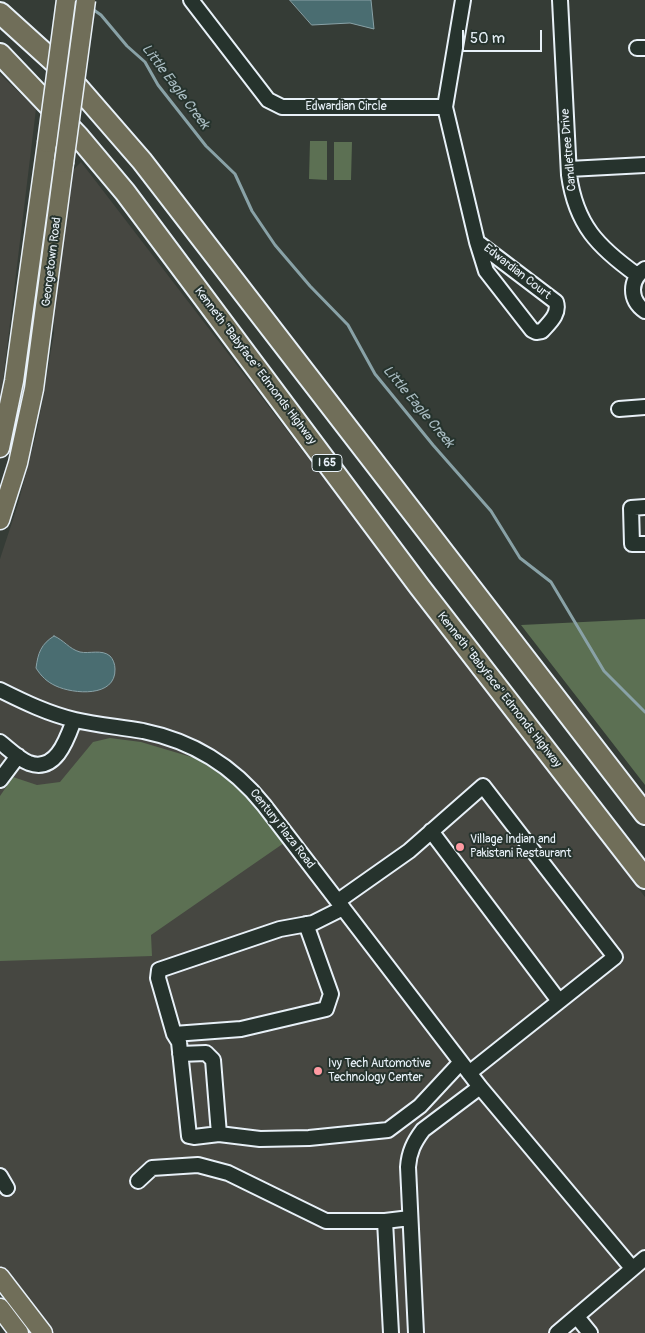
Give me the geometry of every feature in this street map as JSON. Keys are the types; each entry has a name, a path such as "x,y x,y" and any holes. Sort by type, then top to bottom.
{"highway":[{"path":"0,13 62,70 142,161 645,814"},
{"name":"Kenneth \"Babyface\" Edmonds Highway","path":"0,54 78,136 125,192 419,586 645,878"}],"main road":[{"name":"Georgetown Road","path":"0,448 14,381 66,0"},
{"name":"Georgetown Road","path":"0,520 18,463 34,389 86,0"},
{"path":"0,1278 43,1333"},
{"path":"0,1308 20,1333"}],"street":[{"name":"Edwardian Circle","path":"191,0 268,100 276,105 282,107 445,107"},
{"path":"445,107 463,0"},
{"name":"Candletree Drive","path":"560,0 570,185 576,205 589,232 612,258 641,272 634,282 634,298 638,306 645,311"},
{"name":"Edwardian Court","path":"445,107 477,242 487,273 532,330 536,332 542,331 556,314 556,302 477,242"},
{"path":"569,169 645,166"},
{"path":"619,410 645,407"},
{"path":"645,507 631,508 632,544 645,544"},
{"name":"Century Plaza Road","path":"0,690 74,720 163,736 194,748 224,766 254,793 480,1087 632,1268"},
{"path":"0,742 27,762 36,765 47,764 57,755 67,738 74,720"},
{"path":"0,780 18,756"},
{"path":"483,786 615,957 559,1001 465,1068 388,1130 309,1138 260,1140 219,1134 189,1136 179,1042 174,1034 158,978 159,970 280,929 313,923 340,905 409,851 483,786"},
{"path":"431,831 559,1001"},
{"path":"174,1034 241,1029 326,1009 331,994 306,924"},
{"path":"180,1054 206,1054 212,1060 219,1134"},
{"path":"416,1333 408,1167 409,1153 423,1130 480,1087"},
{"path":"138,1180 152,1168 198,1165 228,1173 326,1221 385,1221 410,1218"},
{"path":"385,1221 391,1333"},
{"path":"558,1333 645,1258"},
{"path":"577,1317 590,1333"}],"shaded area":[{"path":"0,74 36,109 0,406"},
{"path":"81,162 645,897 645,1333 53,1333 0,1266 0,559 18,504 37,431 54,333 53,311 74,169"}],"green space":[{"path":"310,141 327,141 327,180 309,179"},
{"path":"334,142 352,142 351,180 334,180"},
{"path":"645,619 645,785 521,625"},
{"path":"110,738 141,742 198,759 242,789 284,843 151,935 152,956 0,961 0,796 13,777 37,785 60,782 93,742"}],"water":[{"path":"290,0 371,0 374,29 350,23 312,25"},
{"path":"54,636 80,652 99,652 110,656 114,662 115,669 109,685 101,689 82,692 63,689 44,678 36,668 38,658 43,646"}],"waterway":[{"name":"Little Eagle Creek","path":"91,8 101,15 127,46 145,62 158,85 206,146 235,174 252,211 275,245 310,286 348,325 375,374 433,445 491,511 520,558 551,582 604,671 645,712"}],"place":[{"name":"Village Indian and Pakistani Restaurant","path":"460,847"},
{"name":"Ivy Tech Automotive Technology Center","path":"318,1071"}]}
